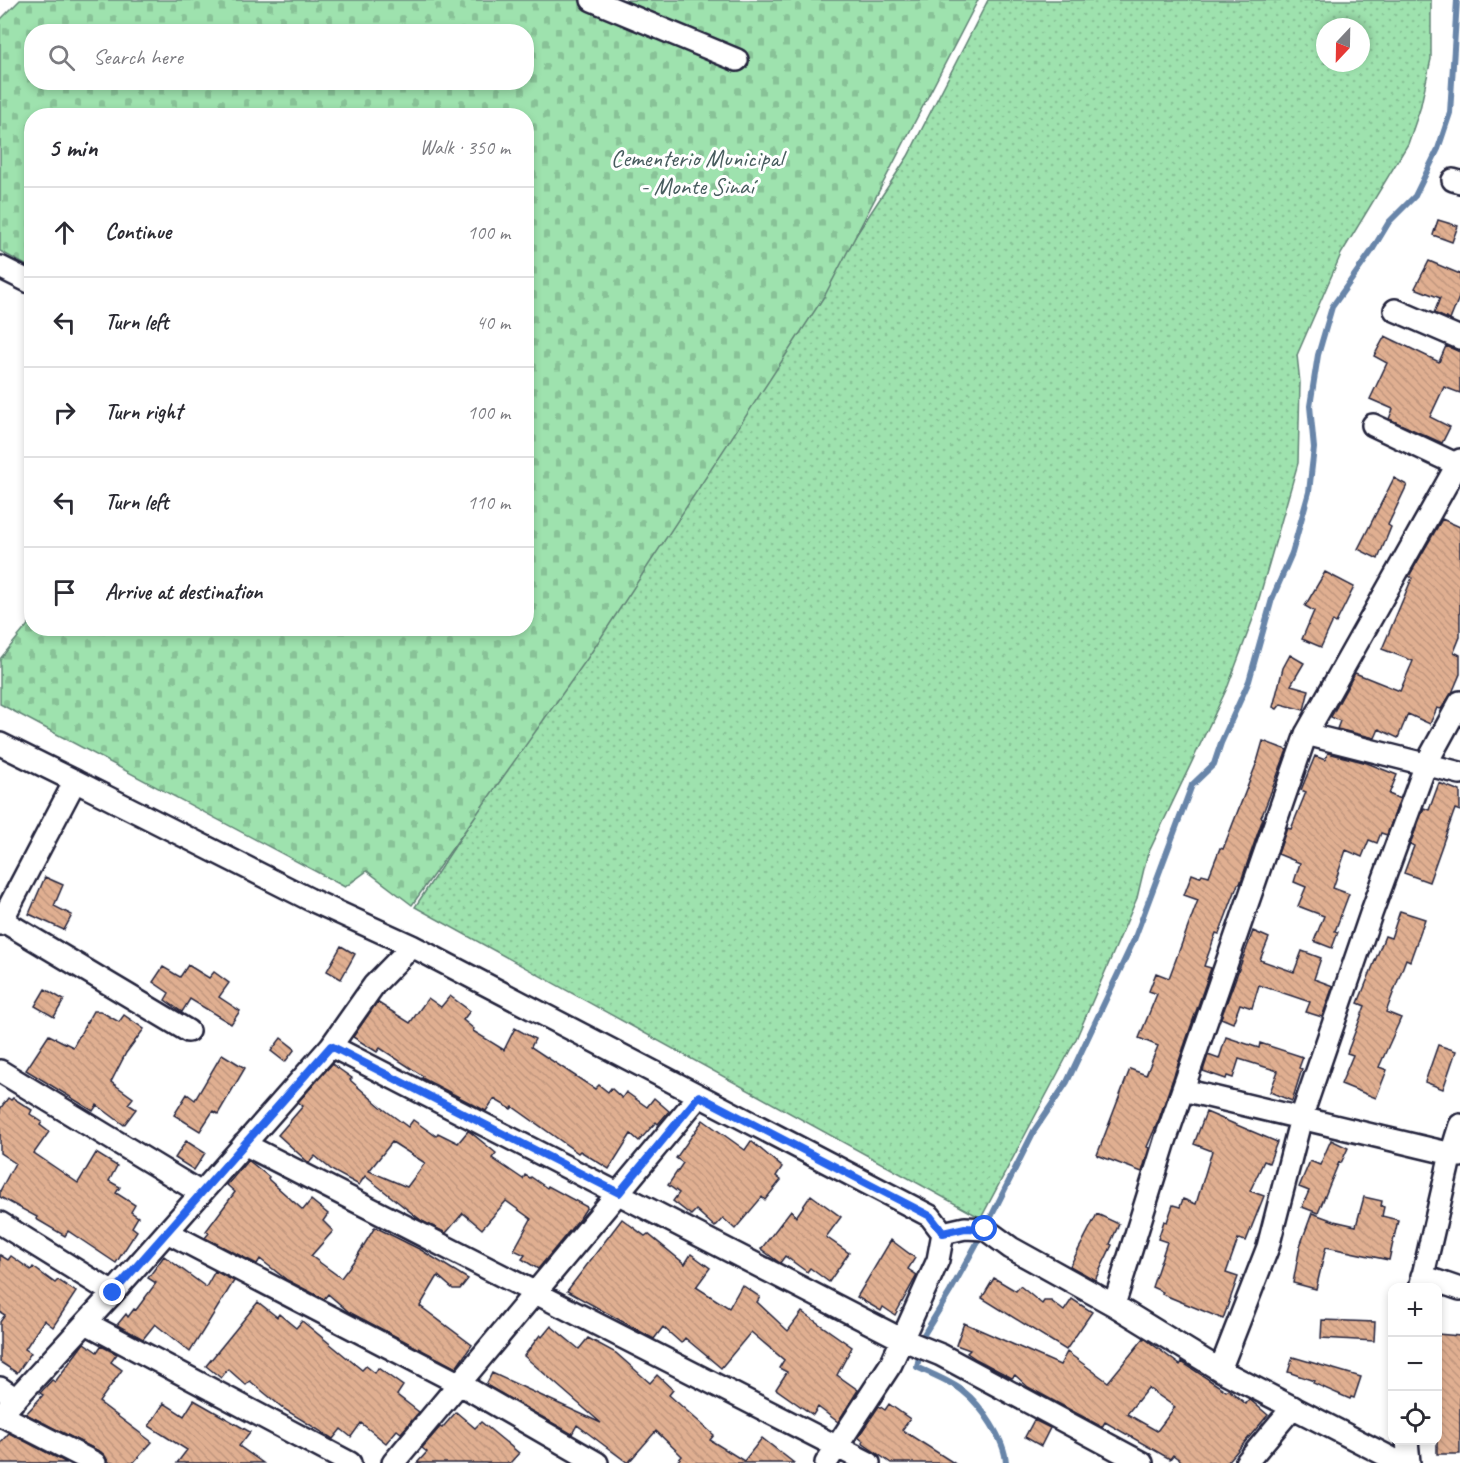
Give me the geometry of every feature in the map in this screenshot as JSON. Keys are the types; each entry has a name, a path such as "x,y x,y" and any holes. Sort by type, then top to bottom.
{"street":[{"path":"592,0 737,60"},
{"path":"0,267 24,279"},
{"path":"1395,310 1460,338"},
{"path":"1114,1305 1183,1090 1306,734 1459,464 1373,425"},
{"path":"1221,1370 1268,1247 1300,1118 1371,914 1426,764 1460,702"},
{"path":"1306,734 1460,773"},
{"path":"0,744 309,899 412,946 930,1216 943,1233 938,1260 905,1341 832,1455"},
{"path":"75,781 1,921 188,1031"},
{"path":"94,1463 1,1416 8,1393 86,1323 331,1046 374,985 412,946"},
{"path":"331,1046 905,1341 941,1355 1142,1463"},
{"path":"0,1071 201,1193"},
{"path":"1183,1090 1456,1155"},
{"path":"393,1463 699,1096"},
{"path":"1460,1125 1456,1155 1421,1282 1460,1288"},
{"path":"244,1144 536,1293 832,1455 869,1463"},
{"path":"0,1223 113,1293"},
{"path":"943,1233 965,1228 985,1229 1011,1248 1114,1305 1221,1370 1401,1463"},
{"path":"167,1232 460,1384 597,1463"},
{"path":"86,1323 350,1463"},
{"path":"1246,1463 1293,1407"},
{"path":"1407,1445 1409,1463"}],"green space":[{"name":"Cementerio Municipal - Monte Sinaí","path":"20,0 978,0 825,295 587,659 412,905 367,871 345,887 0,704 0,659 24,630 24,636 534,636 534,108 24,108 24,264 0,251 0,20"},
{"path":"988,0 1431,0 1431,59 1420,109 1408,144 1341,254 1297,355 1300,383 1298,463 1254,616 1228,686 1147,856 1137,898 1076,1039 981,1218 415,907 908,156"}],"building":[{"path":"1438,220 1458,226 1452,242 1433,235"},
{"path":"1429,261 1460,274 1460,295 1450,320 1434,313 1440,298 1415,288"},
{"path":"1385,336 1439,362 1446,346 1460,352 1460,393 1444,387 1430,417 1450,427 1442,443 1389,419 1393,409 1370,399 1387,363 1374,356"},
{"path":"1394,478 1407,485 1388,525 1391,527 1378,559 1358,549"},
{"path":"1442,519 1460,527 1460,637 1454,652 1460,655 1460,674 1452,693 1441,709 1437,708 1430,724 1408,714 1398,738 1379,729 1375,738 1337,729 1340,721 1331,717 1355,673 1400,691 1413,661 1382,649 1412,578 1409,576"},
{"path":"1325,572 1354,587 1336,623 1333,621 1321,647 1302,639 1314,611 1305,606"},
{"path":"1290,655 1304,663 1291,685 1309,690 1304,710 1281,704 1277,709 1273,707 1283,668"},
{"path":"1263,741 1287,750 1261,817 1263,818 1240,884 1238,884 1219,934 1216,933 1204,966 1211,968 1159,1119 1147,1147 1149,1148 1142,1172 1097,1155 1130,1069 1146,1075 1158,1046 1139,1038 1157,994 1149,991 1156,973 1169,978 1198,900 1184,895 1192,874 1200,877 1202,874 1209,876 1220,848 1223,849"},
{"path":"1328,753 1367,763 1397,775 1389,794 1400,799 1387,835 1381,833 1377,843 1369,840 1362,857 1346,850 1333,888 1349,894 1335,931 1338,932 1332,948 1314,941 1324,916 1298,906 1306,887 1294,882 1300,863 1278,854 1287,828 1291,829 1306,792 1301,790 1315,756 1325,760"},
{"path":"1439,783 1460,791 1460,811 1455,809 1429,882 1404,873 1414,846 1410,844 1424,808 1429,810"},
{"path":"45,877 63,885 54,906 72,915 64,930 29,914"},
{"path":"1400,911 1425,919 1410,961 1406,959 1386,1012 1401,1018 1379,1067 1387,1070 1376,1098 1341,1084 1353,1055 1347,1053 1365,1006 1358,1003 1385,936 1391,938"},
{"path":"1253,931 1269,938 1260,960 1294,972 1302,951 1321,958 1314,979 1333,986 1322,1017 1306,1012 1310,1002 1259,985 1252,1008 1240,1004 1233,1023 1221,1018"},
{"path":"341,946 355,954 341,979 327,971"},
{"path":"188,965 209,978 214,972 229,983 219,997 240,1011 231,1024 190,999 182,1012 165,1000 169,993 153,982 163,967 180,977"},
{"path":"45,989 64,1000 54,1017 35,1006"},
{"path":"450,996 470,1011 463,1020 474,1029 473,1031 504,1050 515,1028 535,1039 531,1047 595,1089 599,1085 608,1092 611,1088 622,1098 626,1092 647,1107 654,1098 669,1111 639,1141 631,1134 609,1169 580,1151 578,1153 513,1107 511,1109 494,1099 486,1111 422,1078 423,1076 380,1048 377,1052 353,1037 377,1002 410,1023 428,998 441,1007"},
{"path":"93,1011 100,1011 119,1022 124,1015 144,1029 126,1053 111,1082 133,1098 128,1104 136,1109 124,1125 97,1105 93,1111 26,1070 49,1035 73,1047"},
{"path":"1226,1037 1259,1048 1260,1043 1303,1057 1299,1068 1302,1069 1292,1101 1270,1092 1278,1071 1239,1059 1233,1078 1227,1076 1226,1079 1203,1071 1208,1055 1219,1059"},
{"path":"281,1038 295,1049 285,1062 271,1051"},
{"path":"1438,1045 1456,1051 1443,1089 1425,1082"},
{"path":"222,1054 245,1068 218,1114 213,1111 200,1131 174,1115 187,1094 195,1100"},
{"path":"332,1064 352,1078 350,1080 408,1127 413,1120 436,1136 438,1133 458,1143 468,1131 496,1153 492,1158 523,1179 525,1175 531,1177 547,1188 548,1186 587,1207 538,1269 522,1259 525,1255 514,1250 531,1219 506,1201 482,1229 463,1213 446,1233 422,1221 365,1176 359,1185 333,1171 315,1156 309,1163 278,1135 303,1106 298,1102","holes":["392,1142 425,1163 407,1187 369,1171"]},
{"path":"8,1098 11,1100 13,1098 32,1110 30,1114 42,1122 40,1125 49,1132 34,1153 78,1183 96,1153 117,1166 109,1181 120,1187 116,1193 135,1205 131,1212 138,1217 132,1227 137,1231 116,1263 68,1231 65,1236 36,1219 37,1217 0,1197 0,1191 15,1163 0,1153 0,1109"},
{"path":"1206,1112 1277,1142 1269,1163 1264,1161 1250,1191 1264,1196 1246,1241 1238,1239 1226,1273 1238,1277 1223,1319 1162,1294 1163,1292 1152,1287 1167,1242 1158,1239 1164,1221 1167,1222 1173,1205 1180,1207 1183,1199 1196,1204 1212,1151 1194,1144"},
{"path":"703,1120 745,1150 751,1141 782,1167 776,1176 781,1180 765,1200 762,1197 735,1229 723,1218 715,1227 696,1210 691,1215 673,1201 679,1193 668,1185 683,1163 676,1158"},
{"path":"1331,1140 1348,1148 1341,1163 1339,1162 1318,1213 1302,1207 1309,1191 1299,1187 1310,1161 1320,1165"},
{"path":"186,1141 205,1153 194,1170 175,1158"},
{"path":"248,1160 303,1210 311,1200 328,1214 323,1221 333,1231 311,1256 341,1278 375,1227 421,1250 468,1279 460,1289 453,1289 438,1276 420,1306 472,1345 456,1368 349,1312 328,1294 324,1299 287,1280 260,1259 257,1264 205,1238 209,1233 206,1231 235,1192 227,1185"},
{"path":"811,1195 841,1217 826,1237 849,1253 829,1282 810,1268 807,1272 785,1256 780,1263 761,1249 791,1210 796,1217"},
{"path":"1364,1197 1382,1201 1381,1206 1384,1207 1382,1216 1398,1220 1389,1260 1326,1247 1316,1289 1293,1283 1300,1246 1312,1213 1356,1226"},
{"path":"1097,1214 1119,1224 1110,1244 1112,1245 1095,1280 1070,1266"},
{"path":"622,1219 645,1236 648,1234 685,1264 691,1254 710,1268 696,1287 729,1308 742,1285 760,1297 757,1302 788,1331 802,1312 852,1347 837,1375 858,1390 838,1422 818,1407 813,1415 776,1389 787,1372 779,1368 784,1360 751,1332 721,1368 685,1338 681,1343 663,1327 654,1339 567,1291"},
{"path":"891,1240 915,1258 908,1269 917,1275 895,1315 883,1307 881,1311 857,1297"},
{"path":"0,1255 8,1260 11,1256 31,1270 33,1267 55,1283 58,1280 76,1292 53,1327 44,1320 25,1349 31,1353 17,1373 0,1362 0,1322 5,1315 0,1312"},
{"path":"164,1256 206,1287 215,1271 234,1281 190,1352 155,1324 143,1339 117,1325 126,1314 128,1317 134,1309 136,1310 156,1283 148,1278"},
{"path":"994,1278 1016,1291 1020,1286 1042,1304 1044,1301 1051,1301 1064,1311 1072,1299 1092,1312 1066,1350 982,1298"},
{"path":"258,1302 277,1317 279,1314 296,1328 302,1321 362,1370 366,1366 375,1373 378,1368 403,1386 397,1395 419,1412 401,1433 397,1430 386,1443 361,1423 351,1437 341,1429 333,1439 284,1409 250,1381 246,1385 228,1369 221,1378 206,1366"},
{"path":"1322,1320 1375,1322 1374,1341 1321,1338"},
{"path":"964,1323 1060,1365 1067,1352 1108,1382 1144,1338 1180,1365 1182,1362 1226,1391 1228,1389 1246,1404 1249,1399 1268,1415 1227,1463 1184,1463 1173,1455 1170,1459 1105,1422 1102,1427 1028,1387 1015,1375 1012,1378 967,1353 970,1350 956,1345","holes":["1148,1388 1175,1407 1157,1431 1127,1414"]},
{"path":"551,1326 579,1349 588,1338 616,1353 650,1383 657,1375 673,1390 669,1395 714,1435 710,1440 744,1461 762,1438 794,1463 676,1463 682,1456 656,1431 628,1463 577,1425 572,1434 486,1385 492,1373 601,1423 524,1356 540,1335 542,1337"},
{"path":"1442,1334 1460,1336 1460,1454 1437,1454 1437,1445 1442,1445"},
{"path":"84,1343 97,1352 101,1346 117,1354 111,1362 122,1370 99,1402 152,1442 133,1463 110,1463 101,1452 26,1414 43,1395 40,1393 52,1380 55,1382"},
{"path":"1293,1357 1361,1377 1354,1398 1350,1399 1313,1383 1314,1381 1288,1372"},
{"path":"194,1400 250,1432 239,1446 263,1463 177,1463 187,1450 149,1426 164,1403 184,1416"},
{"path":"889,1404 910,1419 902,1430 954,1463 891,1463 862,1443 863,1441 858,1437 879,1406 885,1410"},
{"path":"456,1412 475,1428 481,1422 519,1453 510,1463 417,1463 427,1452 422,1448"},
{"path":"1034,1420 1050,1428 1041,1446 1025,1437"},
{"path":"9,1433 67,1463 0,1463 0,1443"}],"waterway":[{"path":"1192,785 1214,764 1249,681 1272,599 1292,553 1309,492 1314,448 1310,406 1318,355 1332,307 1389,222 1415,196 1438,149 1450,113 1457,0"},
{"path":"987,1225 1034,1131 1067,1082 1134,940 1192,785 1195,783"},
{"path":"982,1234 923,1336 917,1367 958,1387 970,1397 997,1434 1006,1463"}],"route":[{"path":"113,1293 331,1046 619,1193 699,1096 930,1216 943,1233 965,1228 985,1229"}]}
